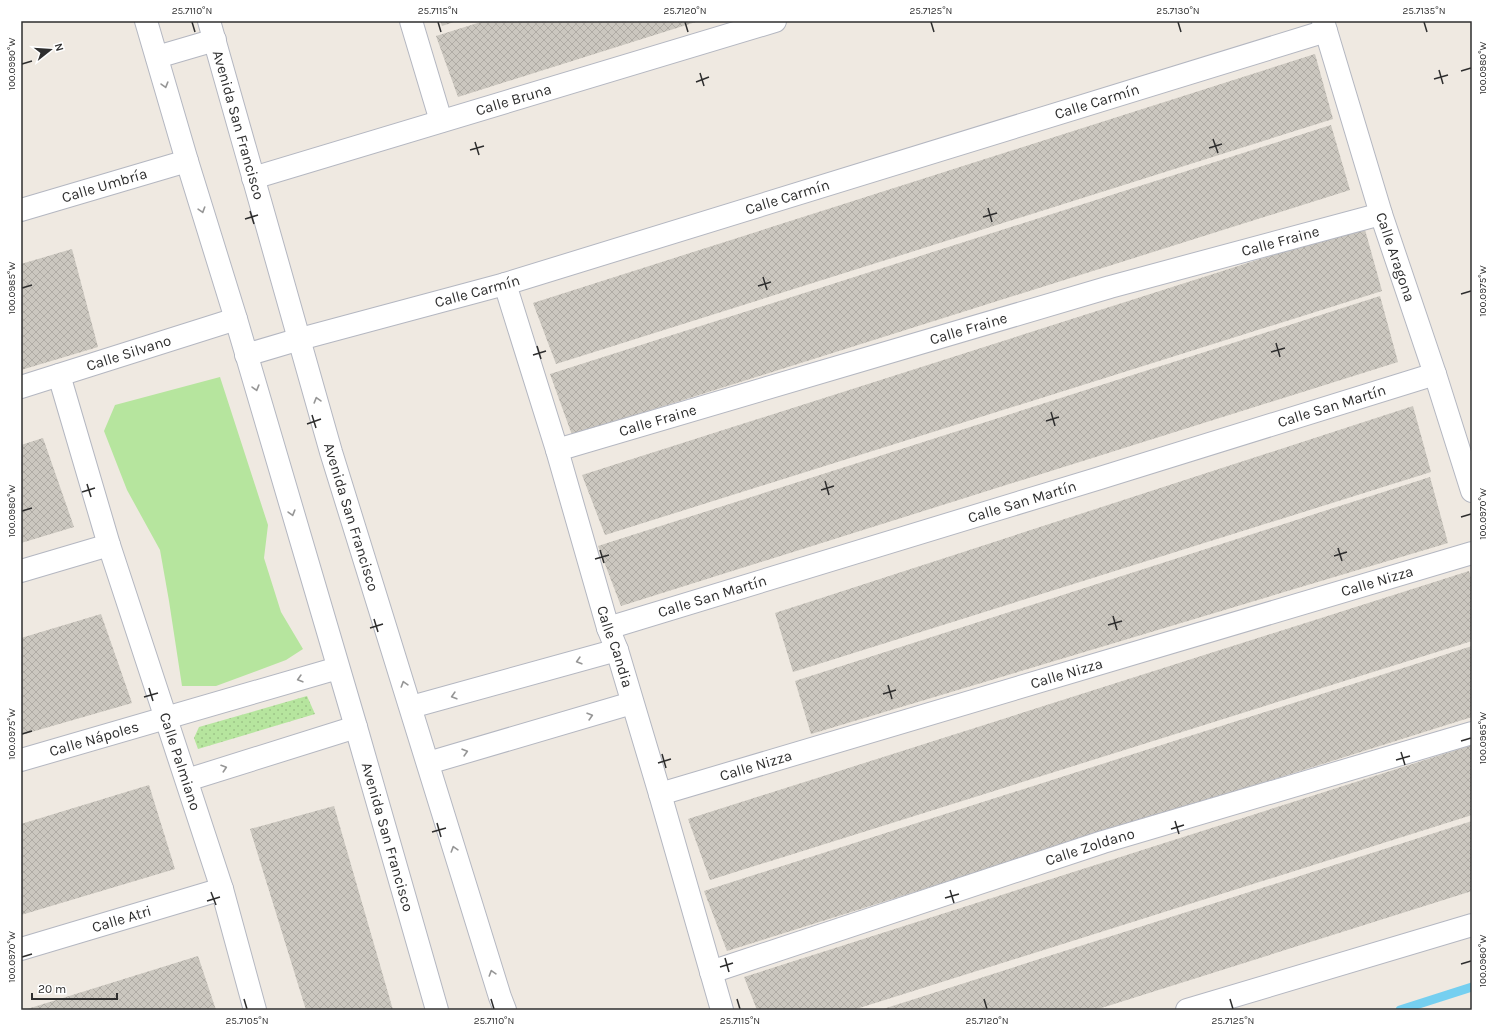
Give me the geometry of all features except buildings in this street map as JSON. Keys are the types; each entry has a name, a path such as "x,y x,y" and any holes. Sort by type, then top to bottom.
{"street":[{"name":"Avenida San Francisco","path":"146,21 356,727 437,1010"},
{"path":"411,21 441,121"},
{"name":"Calle Bruna","path":"253,178 775,21"},
{"name":"Calle Aragona","path":"1324,26 1381,214 1435,374 1472,491"},
{"name":"Calle Carmín","path":"246,355 505,284 1324,26"},
{"name":"Avenida San Francisco","path":"212,31 331,452 505,1010"},
{"path":"157,57 212,31"},
{"name":"Calle Umbría","path":"21,210 187,161"},
{"name":"Calle Fraine","path":"557,450 1110,287 1381,214"},
{"name":"Calle Candia","path":"505,284 557,450 608,628 660,794 722,1010"},
{"name":"Calle Silvano","path":"21,387 236,320"},
{"name":"Calle San Martín","path":"608,628 1435,374"},
{"name":"Calle Palmiano","path":"59,375 109,545 222,889 255,1010"},
{"path":"21,571 109,545"},
{"name":"Calle Nizza","path":"660,794 1472,553"},
{"path":"411,708 616,650"},
{"name":"Calle Nápoles","path":"21,760 338,668"},
{"path":"428,763 632,704"},
{"path":"187,780 356,727"},
{"name":"Calle Zoldano","path":"711,972 1103,842 1472,734"},
{"name":"Calle Atri","path":"21,949 222,889"},
{"path":"1187,1010 1472,925"}],"green space":[{"path":"220,377 268,525 264,558 281,612 303,649 286,660 216,686 182,686 160,550 127,490 104,431 115,405"},
{"path":"307,696 315,714 198,749 194,738 199,727"}],"waterway":[{"path":"1400,1010 1472,987"}]}
